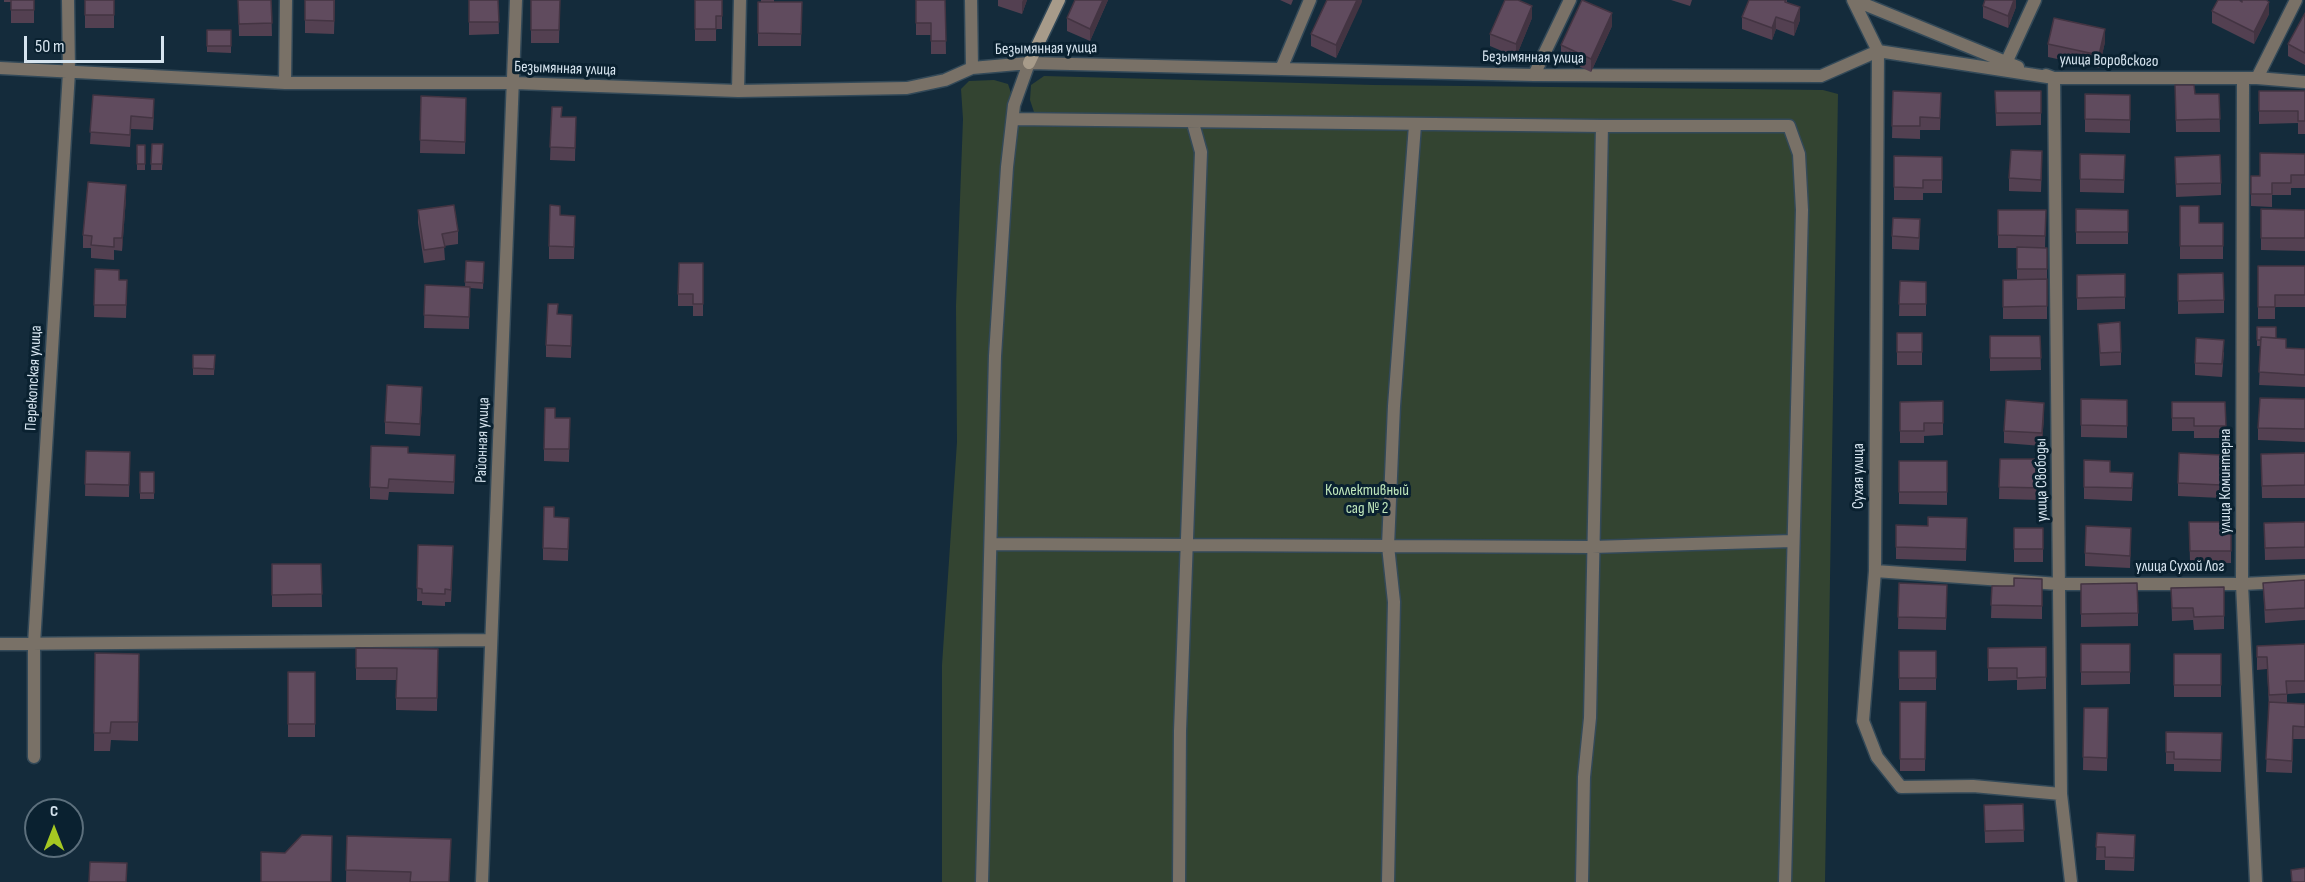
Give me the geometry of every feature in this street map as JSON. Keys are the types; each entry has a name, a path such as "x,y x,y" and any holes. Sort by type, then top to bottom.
{"street":[{"name":"Перекопская улица","path":"34,758 34,644 69,72 68,0"},
{"path":"285,83 286,0"},
{"name":"Районная улица","path":"482,882 515,83 516,0"},
{"path":"738,92 740,0"},
{"path":"971,0 972,68"},
{"path":"982,882 995,356 1007,167 1014,105 1029,63 1059,0"},
{"path":"1281,69 1310,0"},
{"path":"1534,75 1570,0"},
{"name":"Сухая улица","path":"1854,0 1878,51 1875,571 1863,721 1878,757 1902,787 1973,786 2061,794"},
{"name":"улица Воровского","path":"1854,0 2006,63 2054,78 2243,80 2257,78 2305,82"},
{"path":"2006,63 2035,0"},
{"path":"2257,78 2296,0"},
{"name":"Безымянная улица","path":"0,68 285,83 515,83 738,92 907,88 945,80 972,68 1029,63 1534,75 1821,76 1878,51"},
{"path":"1878,51 2054,78"},
{"name":"улица Свободы","path":"2054,78 2061,794 2071,882"},
{"name":"улица Коминтерна","path":"2243,80 2242,584 2256,882"},
{"path":"1012,119 1193,123 1789,126 1792,129 1798,154 1802,210 1785,882"},
{"path":"1179,882 1180,731 1201,152 1193,123"},
{"path":"1388,882 1394,603 1388,546 1394,406 1415,124"},
{"path":"1582,882 1584,777 1590,718 1602,126"},
{"path":"991,544 1592,547 1792,541"},
{"name":"улица Сухой Лог","path":"1875,571 2059,584 2242,584 2305,581"},
{"path":"0,644 491,640"}],"green space":[{"name":"Коллективный сад № 2","path":"1044,76 1374,85 1823,90 1838,94 1825,882 942,882 942,665 957,442 956,306 963,119 961,89 969,81 994,80 1008,84 1011,93 1008,108 1035,115 1030,100 1031,85"}],"building":[{"path":"11,0 34,0 34,10 11,10"},
{"path":"85,0 114,0 114,15 85,15"},
{"path":"238,0 271,0 272,23 239,24"},
{"path":"305,0 334,0 334,21 305,20"},
{"path":"469,0 498,0 499,22 469,22"},
{"path":"531,0 560,0 559,30 531,30"},
{"path":"695,0 722,0 722,16 716,16 716,29 695,29"},
{"path":"916,0 945,0 946,41 931,41 931,23 916,23"},
{"path":"1075,0 1103,0 1090,29 1067,18"},
{"path":"1327,0 1357,0 1336,45 1311,34"},
{"path":"1505,0 1518,0 1532,6 1516,44 1490,34"},
{"path":"1582,0 1612,13 1591,59 1561,45"},
{"path":"1749,0 1785,0 1785,2 1800,7 1794,23 1776,17 1772,28 1742,17"},
{"path":"1985,0 2014,0 2008,16 1983,6"},
{"path":"2218,0 2242,2 2242,0 2266,0 2269,2 2254,32 2212,11"},
{"path":"758,2 802,2 801,34 758,33"},
{"path":"2305,13 2305,53 2288,44"},
{"path":"2054,18 2105,29 2099,55 2048,44"},
{"path":"207,30 231,30 231,46 207,46"},
{"path":"2175,85 2194,85 2195,94 2219,94 2220,119 2176,120"},
{"path":"1893,91 1941,93 1940,118 1920,117 1920,126 1892,126"},
{"path":"1995,91 2041,91 2041,113 1996,113"},
{"path":"2259,91 2305,91 2305,121 2298,121 2298,111 2259,111"},
{"path":"2085,94 2130,95 2130,120 2085,119"},
{"path":"93,95 154,99 153,118 131,116 130,135 90,132"},
{"path":"421,96 466,98 465,142 420,140"},
{"path":"552,107 562,107 561,117 576,117 575,148 550,147"},
{"path":"152,144 163,144 162,164 151,164"},
{"path":"137,145 145,145 145,164 137,164"},
{"path":"2011,150 2042,151 2041,180 2009,178"},
{"path":"2260,153 2305,154 2305,175 2291,175 2291,183 2272,183 2272,194 2251,194 2251,176 2260,176"},
{"path":"2080,154 2125,155 2124,180 2080,179"},
{"path":"2220,155 2221,183 2176,184 2175,157"},
{"path":"1894,156 1942,157 1942,180 1923,180 1923,188 1894,187"},
{"path":"88,182 126,185 122,238 114,238 114,247 91,245 92,236 83,235"},
{"path":"454,205 458,231 442,234 445,247 424,250 418,210"},
{"path":"550,205 560,206 560,215 575,216 574,247 549,246"},
{"path":"2180,206 2199,206 2199,223 2223,223 2223,246 2180,246"},
{"path":"2076,209 2128,210 2128,232 2076,232"},
{"path":"2261,209 2305,210 2305,238 2261,238"},
{"path":"1998,210 2046,210 2045,236 1998,235"},
{"path":"1893,218 1920,219 1919,238 1892,236"},
{"path":"2017,247 2047,248 2047,269 2017,269"},
{"path":"466,261 484,262 483,283 465,282"},
{"path":"679,263 703,263 703,304 693,304 693,294 678,294"},
{"path":"2258,266 2305,266 2305,295 2275,295 2275,307 2258,307"},
{"path":"95,269 119,270 119,280 127,280 126,305 94,305"},
{"path":"2223,273 2224,300 2178,301 2178,274"},
{"path":"2125,274 2125,297 2077,298 2077,275"},
{"path":"2047,279 2047,306 2003,307 2003,280"},
{"path":"1900,281 1926,282 1926,304 1899,304"},
{"path":"425,285 470,287 469,317 424,315"},
{"path":"548,304 558,304 557,314 572,315 571,346 546,345"},
{"path":"2120,322 2121,352 2100,353 2098,324"},
{"path":"2257,327 2276,327 2276,338 2261,337 2261,340 2257,340"},
{"path":"1897,333 1922,333 1922,352 1897,352"},
{"path":"1990,336 2040,336 2041,358 1990,358"},
{"path":"2261,337 2286,339 2286,348 2305,349 2305,375 2259,372"},
{"path":"2196,338 2224,340 2222,364 2195,363"},
{"path":"193,355 215,355 214,369 193,368"},
{"path":"387,385 422,387 420,424 385,422"},
{"path":"2260,398 2305,399 2305,429 2258,428"},
{"path":"2081,399 2127,400 2127,426 2081,425"},
{"path":"2006,400 2044,403 2042,433 2004,431"},
{"path":"1943,401 1943,423 1924,423 1924,431 1900,431 1900,402"},
{"path":"2172,402 2225,402 2226,426 2194,426 2194,418 2172,418"},
{"path":"545,408 555,408 555,418 570,418 569,449 544,449"},
{"path":"371,446 408,447 408,453 455,455 454,482 389,479 388,488 370,487"},
{"path":"86,451 130,452 129,485 85,484"},
{"path":"2179,453 2222,455 2221,485 2178,483"},
{"path":"2305,453 2305,485 2262,486 2261,454"},
{"path":"2000,459 2043,459 2042,488 1999,487"},
{"path":"2084,460 2110,461 2110,472 2133,473 2132,488 2084,487"},
{"path":"1899,461 1947,461 1947,492 1899,492"},
{"path":"140,472 154,472 154,493 140,493"},
{"path":"544,507 554,507 554,517 569,518 568,549 543,548"},
{"path":"1928,517 1967,518 1966,549 1896,547 1896,525 1928,526"},
{"path":"2189,522 2231,522 2231,551 2190,551"},
{"path":"2305,522 2305,547 2265,548 2264,523"},
{"path":"2086,526 2131,528 2130,556 2085,553"},
{"path":"2014,528 2043,528 2043,549 2014,549"},
{"path":"418,545 453,546 451,590 445,589 445,594 422,593 422,589 417,588"},
{"path":"272,564 321,564 322,594 272,595"},
{"path":"2014,578 2042,579 2042,606 1991,605 1992,586 2014,586"},
{"path":"2305,580 2305,608 2265,610 2263,583"},
{"path":"1899,583 1947,585 1946,618 1898,617"},
{"path":"2137,583 2138,613 2081,614 2081,584"},
{"path":"2224,587 2224,616 2194,617 2193,608 2172,608 2171,588"},
{"path":"2081,644 2130,644 2130,672 2081,672"},
{"path":"2305,644 2305,681 2286,681 2287,694 2269,695 2267,657 2257,657 2257,646"},
{"path":"2046,647 2046,677 2017,678 2017,668 1988,668 1988,648"},
{"path":"356,648 438,649 437,698 396,698 397,668 356,668"},
{"path":"1899,651 1936,651 1936,678 1899,678"},
{"path":"95,653 139,654 138,722 111,722 110,733 94,733"},
{"path":"2174,654 2221,654 2221,685 2174,685"},
{"path":"288,672 315,672 315,724 288,724"},
{"path":"1900,702 1926,702 1925,759 1900,759"},
{"path":"2269,702 2305,704 2305,727 2293,726 2292,761 2266,759"},
{"path":"2084,708 2108,708 2107,758 2083,757"},
{"path":"2166,732 2222,733 2221,760 2174,759 2174,752 2166,752"},
{"path":"2023,804 2024,830 1985,831 1984,805"},
{"path":"2097,833 2135,835 2134,858 2105,857 2105,847 2096,847"},
{"path":"302,835 332,836 331,882 261,882 261,852 285,853"},
{"path":"347,836 451,839 449,882 410,882 411,872 346,870"},
{"path":"90,862 127,863 126,882 89,882"},
{"path":"2305,868 2305,882 2292,882 2291,870"}]}
